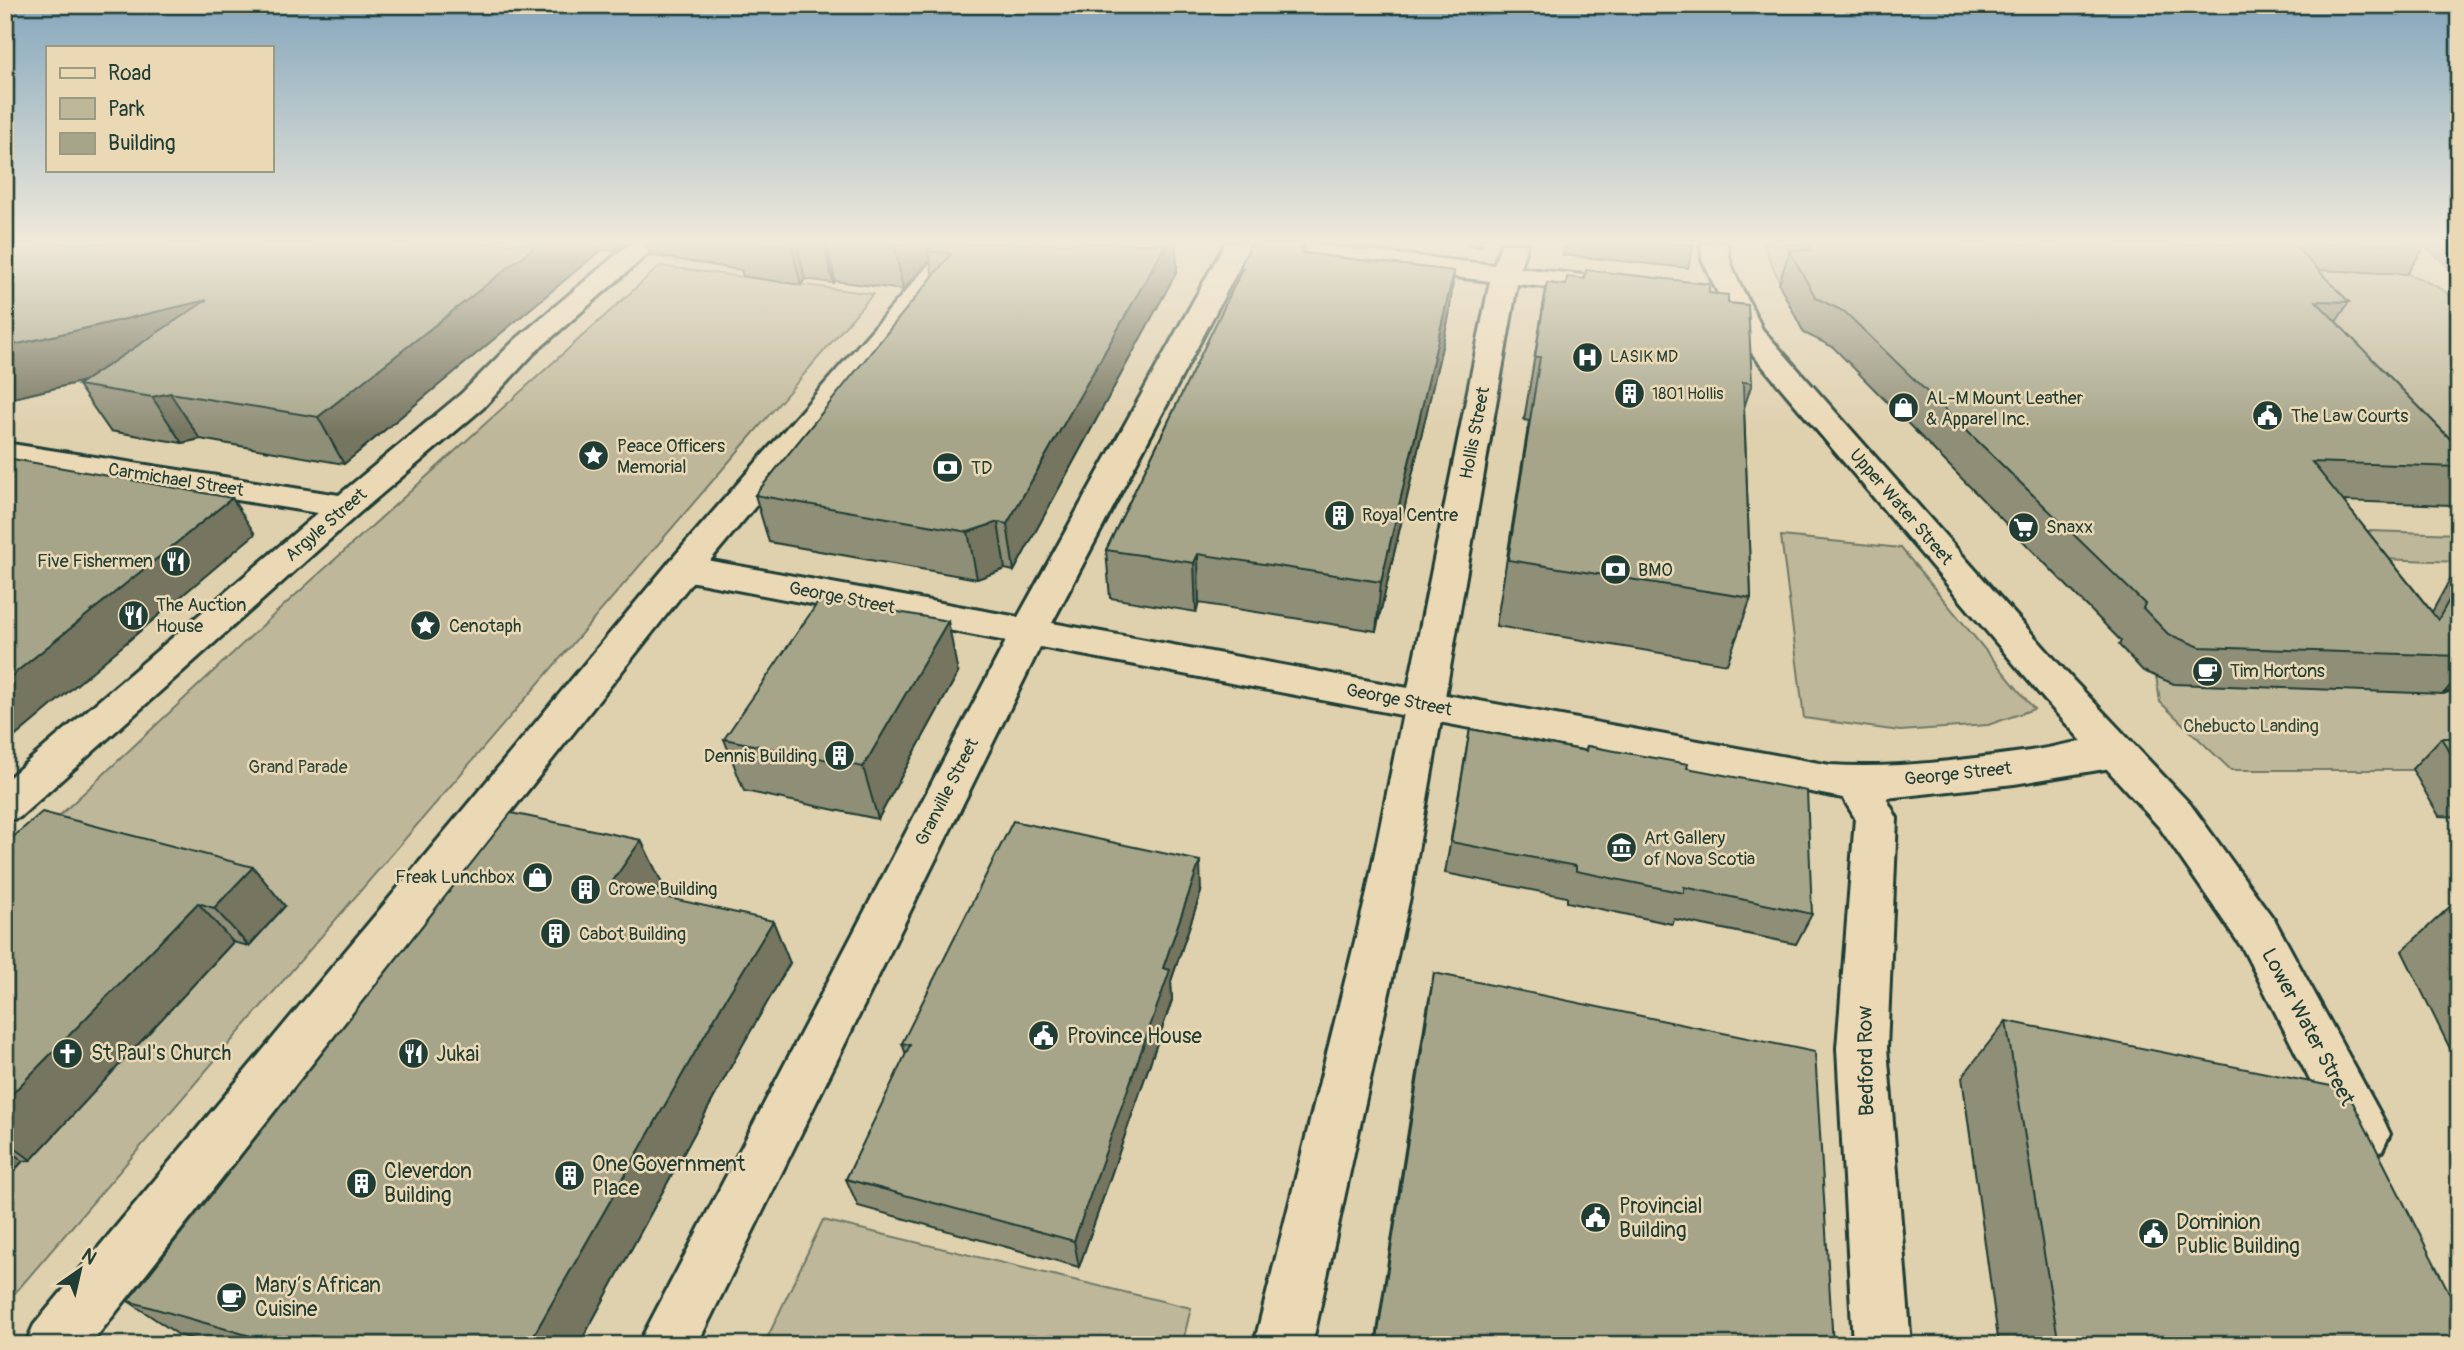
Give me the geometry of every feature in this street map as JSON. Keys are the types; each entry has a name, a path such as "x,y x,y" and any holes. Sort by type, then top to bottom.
{"street":[{"name":"Argyle Street","path":"5,805 346,507 472,401 524,347 570,307"},
{"path":"54,1345 684,568 908,307"},
{"name":"Granville Street","path":"667,1345 1029,632 1203,307"},
{"name":"Hollis Street","path":"1283,1345 1388,897 1500,307"},
{"name":"Upper Water Street","path":"1729,307 2058,689 2117,752"},
{"name":"Carmichael Street","path":"5,453 346,507"},
{"path":"15,489 54,462"},
{"name":"George Street","path":"684,568 1830,781 1856,783 1930,779 2033,767 2117,752"},
{"name":"Lower Water Street","path":"2117,752 2175,816 2259,935 2381,1167"},
{"name":"Bedford Row","path":"1856,783 1876,818 1862,1048 1882,1345"}],"green space":[{"name":"Grand Parade","path":"615,307 862,307 15,1293 5,1289 5,1180 23,1161 31,1159 233,942 249,946 285,906 218,889 57,818 280,609"},
{"path":"1856,307 2459,307 2459,502 2433,475"},
{"path":"2309,529 2459,534 2459,562 2331,557"},
{"path":"1781,536 1901,548 2034,709 1988,725 1900,731 1804,718"},
{"name":"Chebucto Landing","path":"2155,669 2459,679 2459,770 2231,770 2160,702"},
{"path":"823,1220 1191,1308 1182,1345 764,1345"}],"building":[{"path":"5,307 177,307 5,347"},
{"path":"196,307 458,307 318,417 170,393 152,397 78,385"},
{"path":"908,307 1130,307 1007,524 998,522 968,532 755,495"},
{"path":"1224,307 1446,307 1381,582 1198,554 1194,563 1106,550"},
{"path":"1543,307 1748,307 1752,383 1743,382 1751,598 1508,560 1540,357 1535,357"},
{"path":"1835,307 2322,307 2459,448 2459,467 2312,462 2438,620 2459,582 2459,656 2200,647 2168,634 2143,608 2145,604 1845,312"},
{"path":"7,458 232,498 5,681"},
{"path":"821,598 948,621 863,767 724,739"},
{"name":"Art Gallery of Nova Scotia","path":"1470,729 1586,751 1587,746 1688,764 1687,768 1807,791 1812,914 1684,887 1684,893 1576,871 1576,866 1451,842"},
{"path":"2441,738 2459,738 2459,766"},
{"path":"42,812 253,867 214,908 198,903 5,1101 5,861 13,854 5,852 5,844"},
{"path":"511,813 641,840 610,885 773,921 722,1005 528,1345 342,1345 312,1336 306,1345 282,1345 128,1301"},
{"name":"Province House","path":"1013,821 1200,861 1163,968 1170,970 1074,1241 846,1179 910,1045 902,1043"},
{"name":"Provincial Building","path":"1434,973 1815,1052 1833,1345 1397,1345 1377,1339"},
{"name":"Dominion Public Building","path":"2006,1021 2346,1089 2459,1312 2459,1345 2059,1345"}],"place":[{"name":"LASIK MD","path":"1587,357"},
{"name":"1801 Hollis","path":"1629,394"},
{"name":"AL-M Mount Leather & Apparel Inc.","path":"1903,408"},
{"name":"The Law Courts","path":"2268,416"},
{"name":"Peace Officers Memorial","path":"594,456"},
{"name":"TD","path":"948,468"},
{"name":"Royal Centre","path":"1339,515"},
{"name":"Snaxx","path":"2023,527"},
{"name":"Five Fishermen","path":"176,561"},
{"name":"BMO","path":"1615,570"},
{"name":"The Auction House","path":"133,615"},
{"name":"Cenotaph","path":"426,626"},
{"name":"Tim Hortons","path":"2207,671"},
{"name":"Dennis Building","path":"840,756"},
{"name":"Art Gallery of Nova Scotia","path":"1621,848"},
{"name":"Freak Lunchbox","path":"538,877"},
{"name":"Crowe Building","path":"585,889"},
{"name":"Cabot Building","path":"556,934"},
{"name":"Province House","path":"1044,1036"},
{"name":"St Paul's Church","path":"68,1053"},
{"name":"Jukai","path":"413,1054"},
{"name":"One Government Place","path":"569,1176"},
{"name":"Cleverdon Building","path":"361,1183"},
{"name":"Provincial Building","path":"1596,1218"},
{"name":"Dominion Public Building","path":"2153,1234"},
{"name":"Mary‘s African Cuisine","path":"232,1297"}]}
